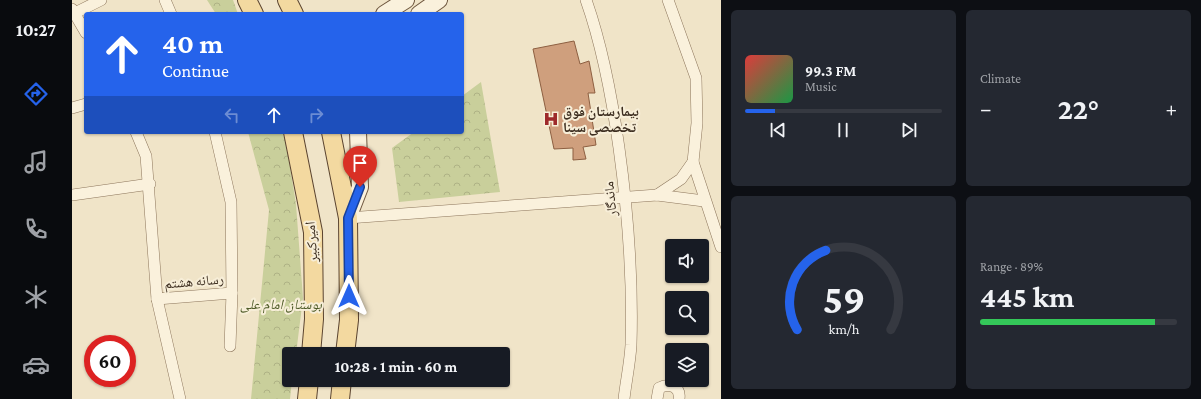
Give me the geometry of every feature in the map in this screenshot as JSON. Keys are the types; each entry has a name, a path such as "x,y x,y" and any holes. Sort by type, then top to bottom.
{"main road":[{"path":"247,0 253,12"},
{"path":"287,0 293,12"},
{"name":"امیرکبیر","path":"294,134 313,232 314,319 312,347"},
{"path":"331,134 348,218 349,320 346,347"},
{"path":"307,399 308,387"},
{"path":"340,399 341,387"}],"street":[{"path":"84,30 73,11 101,0"},
{"path":"165,0 170,12"},
{"path":"387,12 406,0"},
{"path":"422,12 439,0"},
{"name":"ماندگار","path":"586,0 596,28 612,104 626,197 630,268 631,346 624,399"},
{"path":"668,0 696,78 697,123 693,162 704,201 721,247"},
{"path":"72,108 84,105"},
{"path":"137,134 146,156 150,184 157,299 180,399"},
{"path":"215,134 231,202 232,293 230,346"},
{"path":"358,134 360,187 348,218 657,195 704,201"},
{"path":"657,195 681,179 693,162"},
{"path":"72,195 150,184"},
{"name":"رسانه هشتم","path":"157,299 232,293"},
{"path":"657,399 659,388 665,385 673,386 677,389 680,394 679,399"}],"green space":[{"path":"207,0 233,0 237,12 215,12"},
{"path":"481,82 500,192 399,202 392,148 411,134 464,134 464,95"},
{"name":"بوستان امام علی","path":"249,134 283,134 286,142 296,204 303,298 297,347 282,347 282,387 291,387 290,399 251,399 269,210"}],"building":[{"path":"574,41 580,64 589,61 595,93 588,93 596,145 583,147 586,159 573,160 573,148 554,149 533,49"}],"place":[{"name":"بیمارستان فوق تخصصی سینا","path":"551,119"}],"route":[{"path":"349,296 348,218 360,187"}]}
